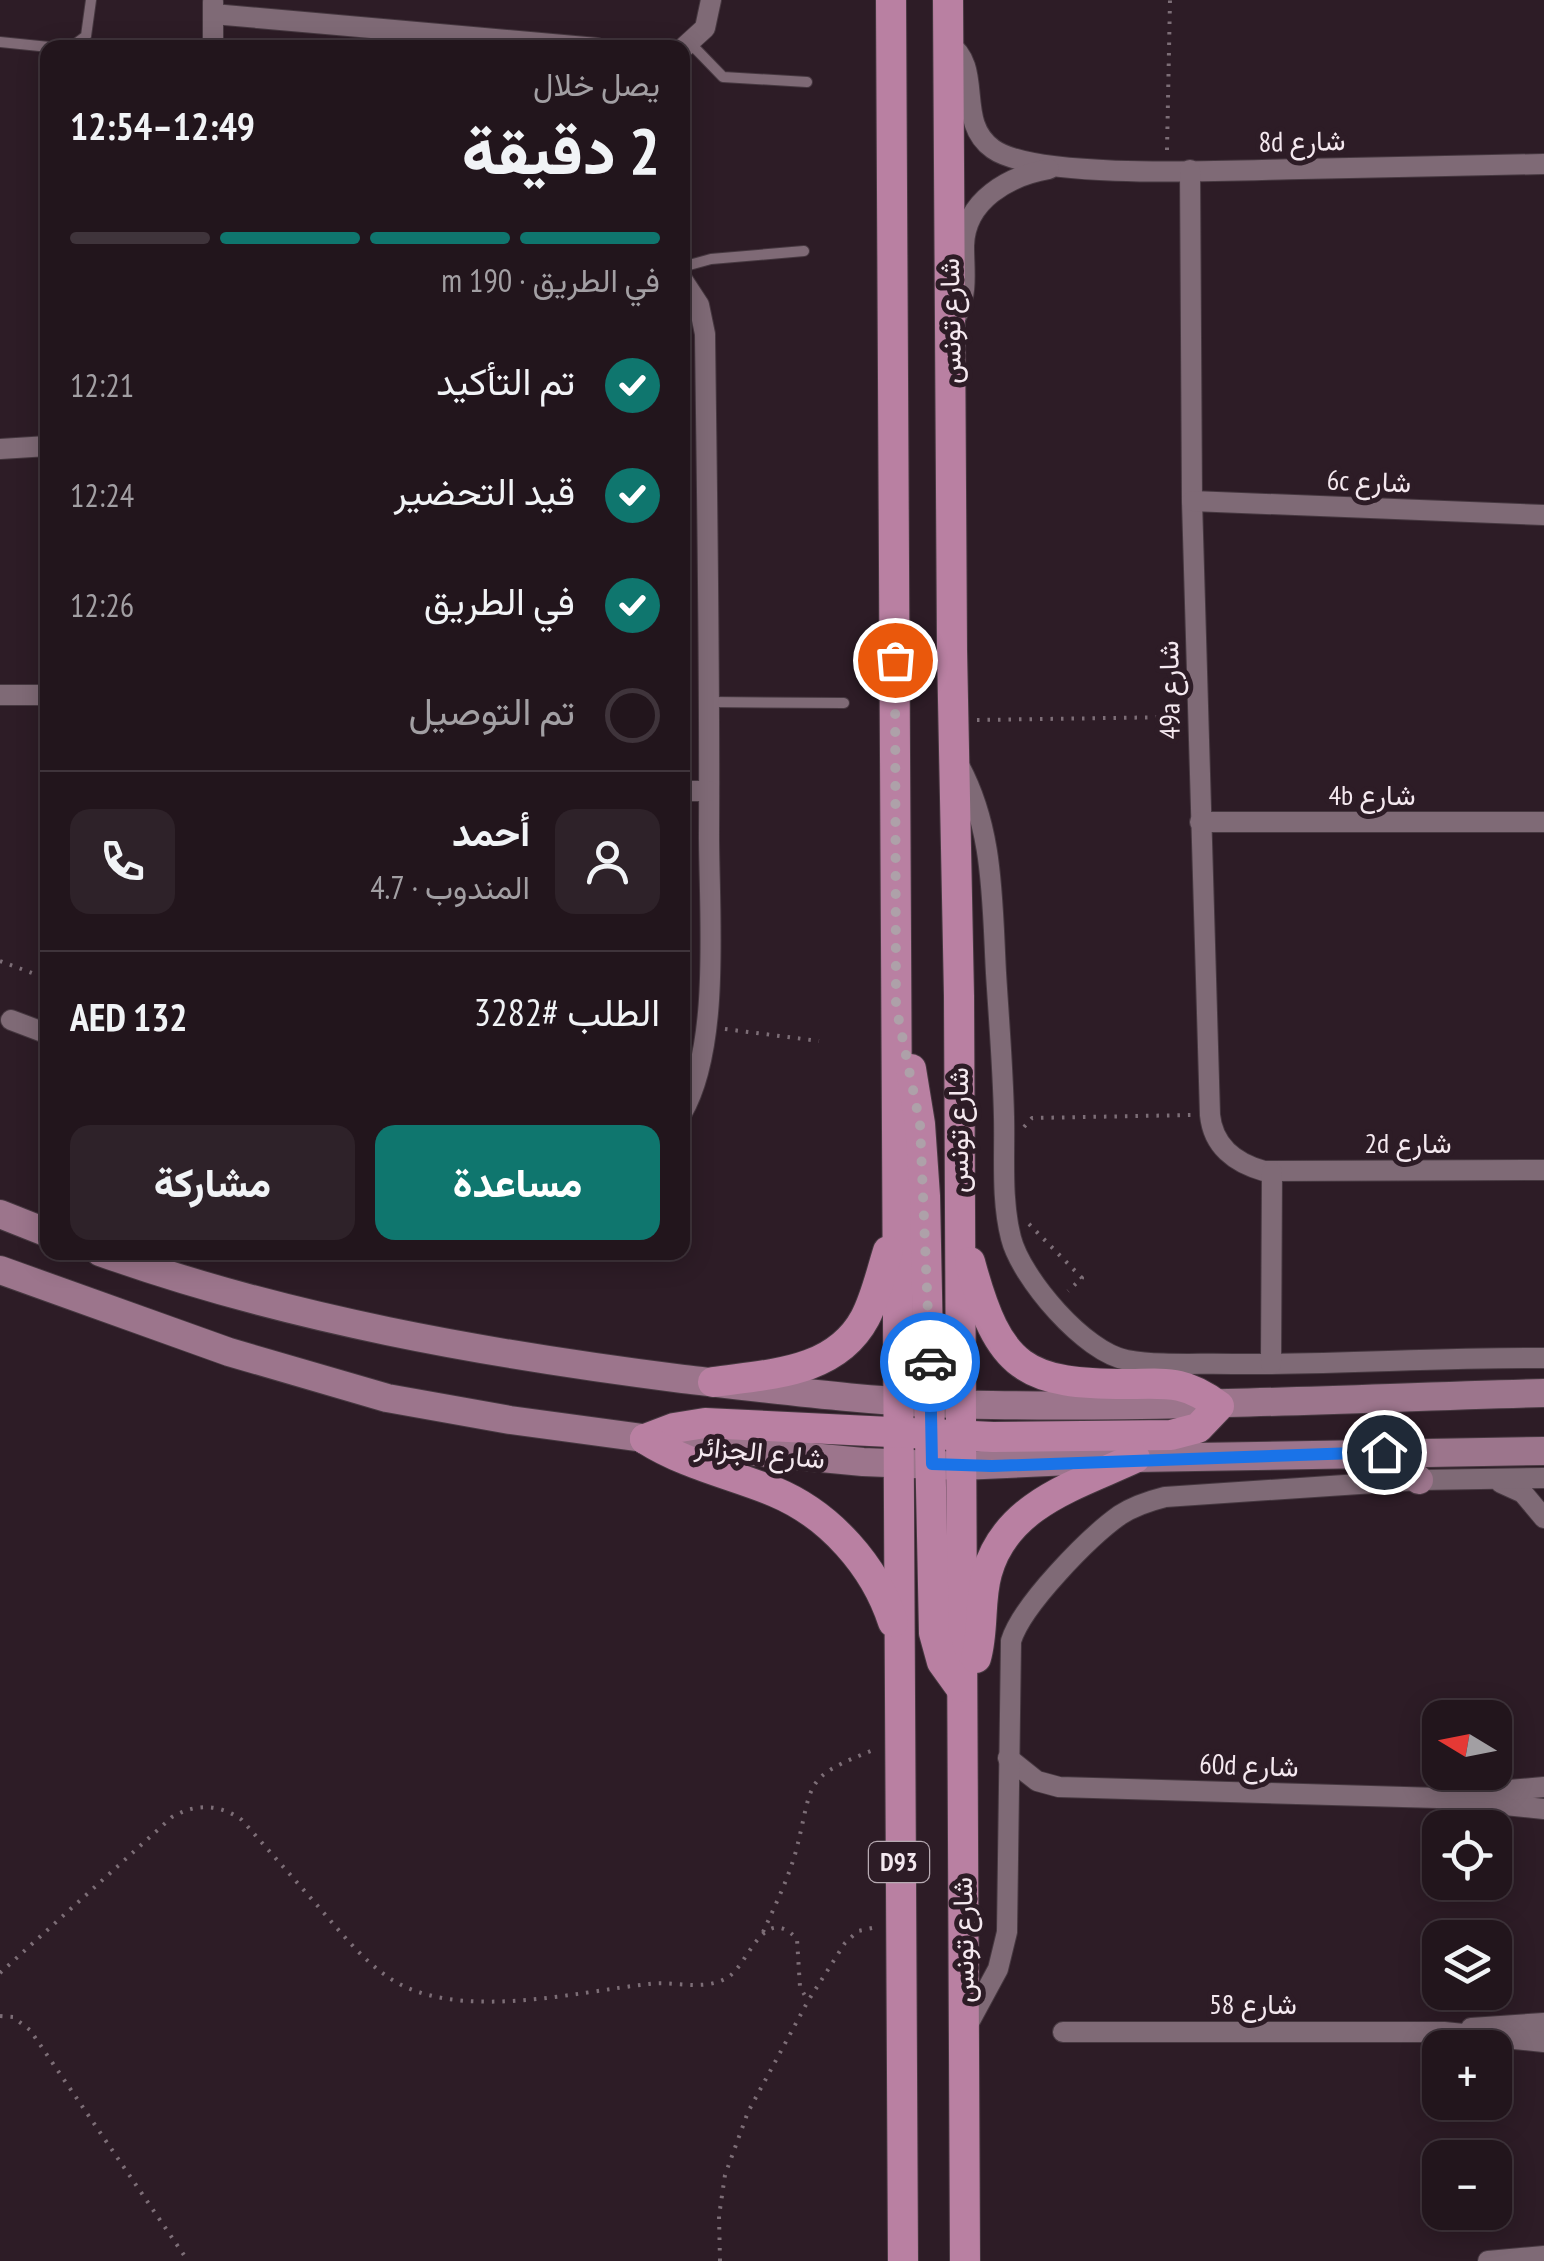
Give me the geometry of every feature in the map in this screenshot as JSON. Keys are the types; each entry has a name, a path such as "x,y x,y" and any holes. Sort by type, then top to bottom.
{"main road":[{"name":"شارع تونس","path":"892,0 903,2261"},
{"name":"شارع تونس","path":"948,0 959,996 958,1216 945,1404 960,1687 965,2261"},
{"path":"896,1006 914,1084 922,1142 945,1404"},
{"path":"0,1214 40,1230"},
{"path":"958,1216 988,1322 1018,1361 1049,1378 1066,1382 1182,1384 1219,1406"},
{"path":"713,1382 805,1367 842,1346 854,1335 871,1306 897,1224"},
{"path":"127,1260 279,1305 418,1337 594,1368 897,1402 1219,1406 1544,1393"},
{"name":"شارع الجزائر","path":"0,1270 327,1383 448,1410 645,1439 898,1463 946,1450 1135,1458 1544,1451"},
{"path":"645,1439 674,1428 704,1424 897,1432 946,1450 1184,1434 1198,1428 1219,1406"},
{"path":"645,1439 683,1461 779,1494 818,1518 867,1569 898,1636"},
{"path":"1384,1452 1419,1480"},
{"path":"960,1687 980,1647 988,1570 1007,1532 1020,1516 1042,1502 1135,1458"}],"street":[{"path":"690,43 705,28 712,0"},
{"path":"213,40 213,7 523,40"},
{"name":"8d شارع","path":"948,43 966,62 968,106 981,137 994,150 1017,160 1061,167 1166,170 1544,164"},
{"name":"8d شارع","path":"949,324 963,300 964,242 974,211 1009,181 1061,167"},
{"name":"49a شارع","path":"1190,170 1192,501 1210,1114 1214,1134 1231,1157 1272,1172"},
{"path":"690,291 699,304 705,334 709,791 708,994 690,1093"},
{"path":"0,449 40,446"},
{"name":"6c شارع","path":"1192,501 1544,515"},
{"path":"0,695 40,695"},
{"path":"954,756 973,788 988,856 1004,1112 1006,1211 1016,1256 1080,1336 1108,1356 1156,1362 1271,1364 1544,1358"},
{"path":"690,791 709,791"},
{"name":"4b شارع","path":"1200,822 1544,822"},
{"path":"11,1020 40,1031"},
{"name":"2d شارع","path":"1272,1172 1544,1170"},
{"path":"1271,1364 1272,1172"},
{"path":"964,2032 1004,1950 1009,1654 1015,1629 1033,1602 1118,1517 1165,1497 1419,1480 1544,1478"},
{"path":"1490,1479 1523,1492 1544,1518"},
{"name":"60d شارع","path":"1008,1758 1028,1776 1059,1787 1438,1798 1544,1809"},
{"name":"60d شارع","path":"1008,1814 1029,1796 1059,1787"},
{"name":"60d شارع","path":"1438,1798 1544,1788"},
{"name":"شارع 58","path":"1466,2030 1544,2023"},
{"name":"شارع 58","path":"1063,2032 1422,2032"},
{"name":"شارع 58","path":"1512,2039 1544,2042"},
{"path":"1488,2261 1544,2256"}],"lane":[{"path":"81,40 86,36 91,0"},
{"path":"0,42 40,46"},
{"path":"690,49 723,77 807,82"},
{"path":"690,265 711,259 804,251"},
{"path":"708,702 844,703"}],"path":[{"path":"1166,170 1170,0"},
{"path":"953,720 1197,717"},
{"path":"0,961 40,975"},
{"path":"705,1026 819,1041"},
{"path":"1023,1128 1032,1118 1210,1114"},
{"path":"1023,1218 1082,1278 1054,1305"},
{"path":"0,1973 172,1817 200,1807 221,1809 242,1820 377,1969 404,1987 434,1998 556,1998 653,1984 714,1984 736,1969 763,1932 790,1870 807,1795 816,1782 846,1760 898,1741"},
{"path":"720,2261 720,2216 731,2153 748,2112 808,2001 851,1936 865,1929 899,1925"},
{"path":"763,1932 782,1928 797,1939 800,1987 808,2001"},
{"path":"0,2016 13,2017 30,2030 188,2261"}],"way so far":[{"path":"895,660 896,1006 920,1124 930,1362"}],"route":[{"path":"930,1362 932,1464 992,1466 1384,1452"}]}
